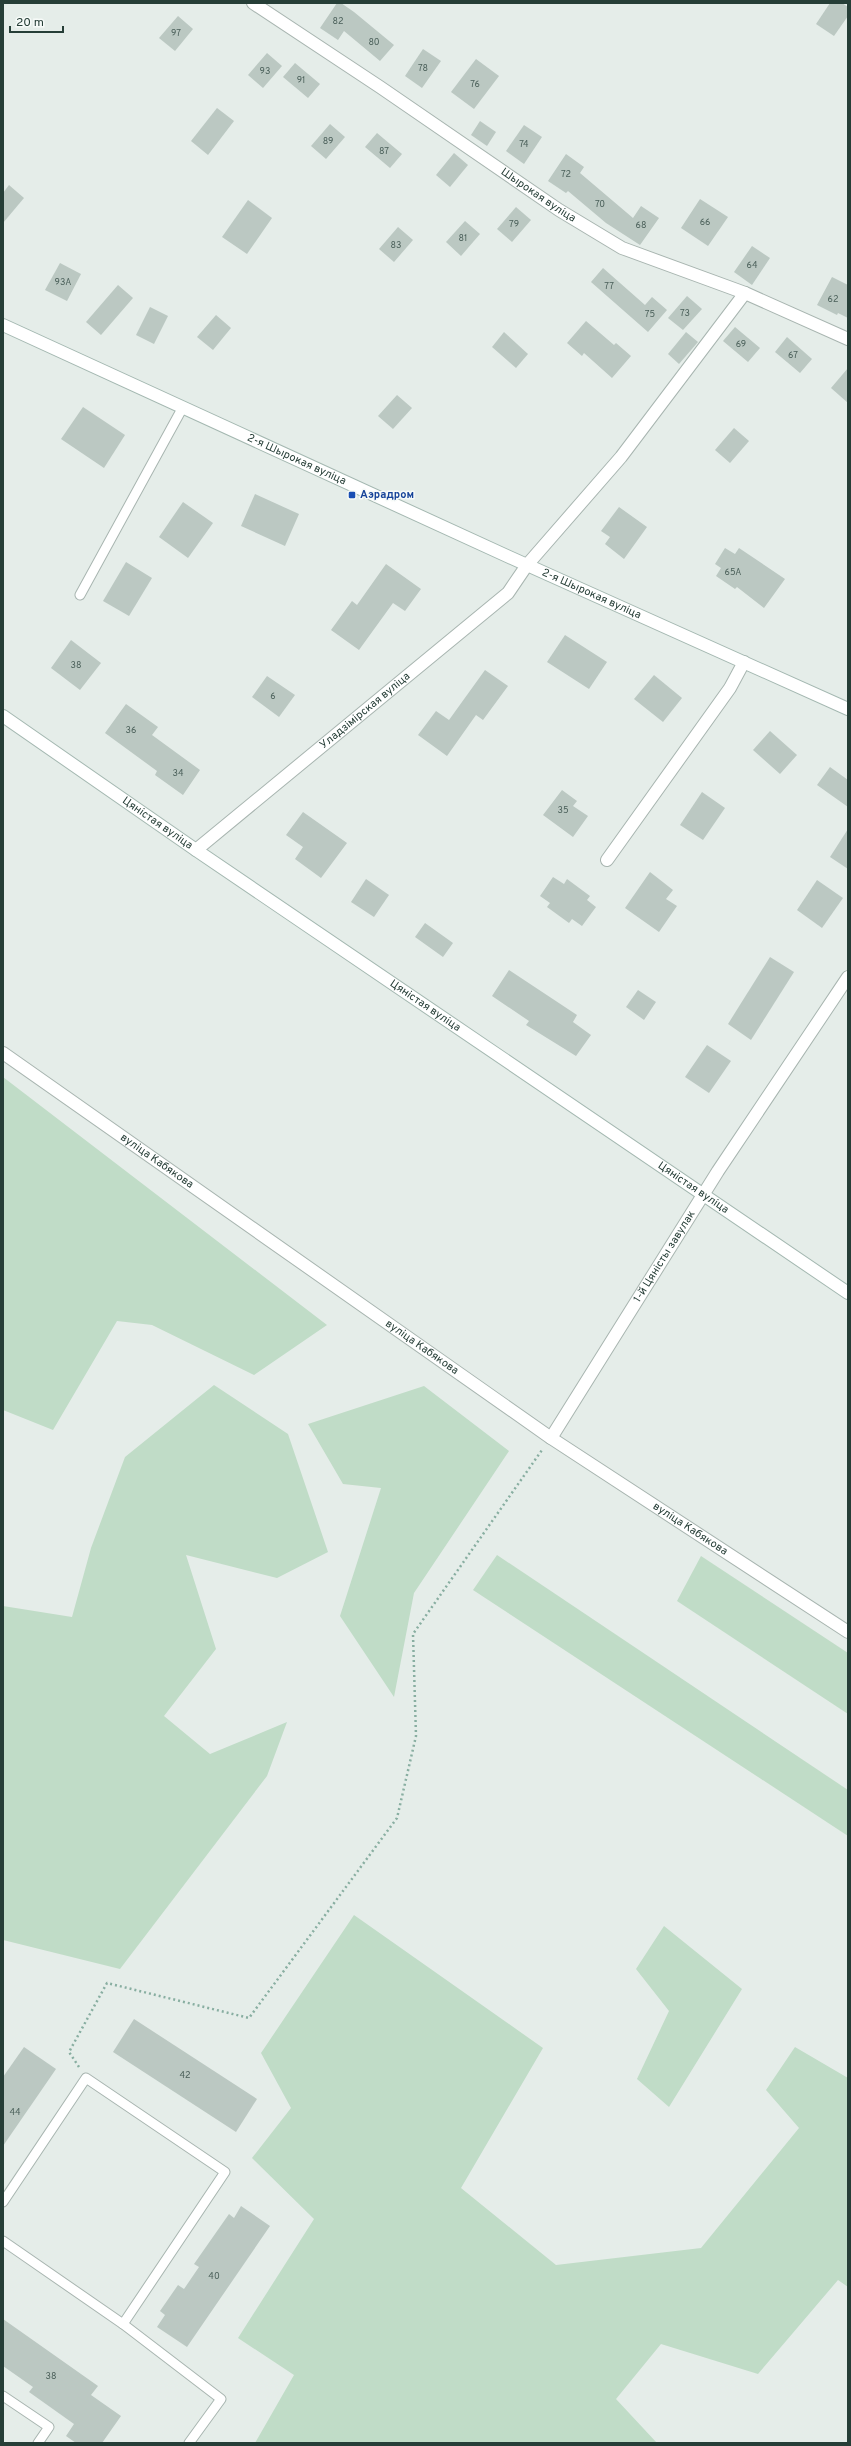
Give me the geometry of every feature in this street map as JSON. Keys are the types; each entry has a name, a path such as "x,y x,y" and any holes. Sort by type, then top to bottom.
{"street":[{"name":"Шырокая вуліца","path":"253,3 380,87 559,210 616,244 745,293 848,339"},
{"name":"Уладзімірская вуліца","path":"196,850 508,593 527,565 621,457 745,293"},
{"name":"2-я Шырокая вуліца","path":"3,325 527,565 848,709"},
{"path":"607,860 730,688 744,662"},
{"name":"Цяністая вуліца","path":"3,716 196,850 848,1293"},
{"name":"1-й Цяністы завулак","path":"550,1438 704,1194 848,979"},
{"name":"вуліца Кабякова","path":"3,1053 550,1438 848,1632"}],"lane":[{"path":"80,595 183,407"},
{"path":"3,2202 86,2078 225,2172 123,2324"},
{"path":"3,2241 123,2324 221,2399 189,2443"},
{"path":"3,2396 49,2427 38,2443"}],"path":[{"path":"86,2078 68,2052 107,1983 249,2018 397,1818 416,1736 413,1634 550,1438"}],"green space":[{"path":"3,1077 327,1325 254,1375 152,1325 117,1321 53,1430 3,1410"},
{"path":"214,1385 288,1434 328,1552 277,1578 186,1555 216,1649 164,1716 210,1754 287,1722 267,1776 120,1969 3,1940 3,1606 72,1617 91,1548 125,1457"},
{"path":"424,1386 509,1451 414,1593 394,1697 340,1616 381,1488 343,1484 308,1424"},
{"path":"497,1555 848,1790 848,1836 473,1590"},
{"path":"701,1556 848,1653 848,1714 677,1601"},
{"path":"354,1915 543,2048 461,2188 556,2265 701,2248 799,2128 766,2090 795,2047 848,2078 848,2287 838,2280 758,2374 661,2344 616,2399 657,2443 255,2443 294,2375 238,2338 314,2219 252,2158 291,2108 261,2053"},
{"path":"664,1926 742,1989 669,2107 637,2079 669,2011 636,1969"}],"building":[{"path":"337,3 341,3 354,12 394,45 380,61 344,31 338,40 320,28"},
{"path":"830,3 842,3 848,7 848,16 834,36 816,24"},
{"path":"178,16 193,29 175,51 159,38"},
{"path":"423,49 441,61 422,88 405,76"},
{"path":"267,53 282,66 263,88 248,75"},
{"path":"476,59 499,76 474,109 451,92"},
{"path":"295,63 320,84 308,98 283,77"},
{"path":"217,108 234,121 208,155 191,141"},
{"path":"480,121 496,132 487,146 471,135"},
{"path":"330,124 345,137 326,159 311,146"},
{"path":"524,125 542,137 524,164 506,151"},
{"path":"377,133 402,154 390,168 365,147"},
{"path":"454,153 468,165 450,187 436,175"},
{"path":"566,154 584,167 580,173 633,218 641,206 659,218 640,245 606,223 568,191 566,193 548,181"},
{"path":"9,185 24,198 3,223 3,193"},
{"path":"700,199 728,217 708,246 681,228"},
{"path":"248,200 272,218 247,254 222,237"},
{"path":"516,207 531,220 512,242 497,229"},
{"path":"465,221 480,234 461,256 446,242"},
{"path":"398,227 413,240 394,262 379,249"},
{"path":"752,246 770,258 752,285 734,272"},
{"path":"60,263 81,274 67,301 45,290"},
{"path":"603,268 645,305 652,297 667,310 648,332 591,282"},
{"path":"832,277 848,285 848,318 838,313 837,315 817,305"},
{"path":"118,285 133,298 101,335 86,322"},
{"path":"687,296 702,309 683,330 668,318"},
{"path":"150,307 168,316 154,344 136,335"},
{"path":"216,315 231,328 213,350 197,337"},
{"path":"586,321 614,345 616,343 631,356 612,378 584,353 582,356 567,343"},
{"path":"735,327 760,348 748,362 723,341"},
{"path":"504,332 528,354 516,368 492,347"},
{"path":"686,332 698,342 679,364 668,354"},
{"path":"787,337 812,359 800,373 775,352"},
{"path":"848,368 848,403 831,388"},
{"path":"397,395 412,408 393,429 378,416"},
{"path":"83,407 125,435 104,468 61,439"},
{"path":"734,428 749,441 730,463 715,450"},
{"path":"255,494 299,514 285,546 241,526"},
{"path":"183,502 213,523 188,558 159,537"},
{"path":"619,507 647,527 624,559 605,544 610,537 601,531"},
{"path":"725,548 735,554 739,548 785,579 764,608 737,587 735,589 716,576 721,568 715,564"},
{"path":"126,562 152,578 129,616 103,601"},
{"path":"386,564 421,589 405,611 393,603 359,650 331,630 352,601 357,605"},
{"path":"565,635 607,662 589,689 547,662"},
{"path":"71,640 101,663 80,690 51,668"},
{"path":"485,670 508,686 483,720 476,715 447,756 418,735 436,711 449,720"},
{"path":"654,675 682,698 663,722 634,699"},
{"path":"267,676 295,695 279,717 252,697"},
{"path":"126,704 158,727 152,735 200,770 183,795 155,775 157,771 105,733"},
{"path":"770,731 797,755 780,774 753,750"},
{"path":"830,767 848,780 848,807 817,785"},
{"path":"562,790 577,801 573,806 588,816 573,837 543,815"},
{"path":"702,792 725,808 703,840 680,825"},
{"path":"303,812 347,843 321,878 295,859 303,847 286,835"},
{"path":"848,829 848,869 830,857"},
{"path":"650,872 673,890 666,899 677,906 659,932 625,908"},
{"path":"553,877 564,884 567,879 590,896 587,900 596,907 582,926 572,919 569,923 547,907 550,903 540,896"},
{"path":"366,879 389,895 374,917 351,902"},
{"path":"817,880 843,898 822,928 797,910"},
{"path":"425,923 453,943 443,957 415,937"},
{"path":"770,957 794,972 751,1040 728,1024"},
{"path":"509,970 577,1015 573,1022 591,1035 576,1056 526,1025 529,1021 492,996"},
{"path":"638,990 656,1002 644,1020 626,1007"},
{"path":"707,1045 731,1061 709,1093 685,1077"},
{"path":"134,2019 257,2099 236,2132 113,2052"},
{"path":"24,2047 56,2069 3,2146 3,2077"},
{"path":"241,2206 270,2226 187,2347 157,2327 165,2315 160,2311 178,2285 184,2289 199,2267 194,2264 229,2214 234,2218"},
{"path":"3,2319 98,2386 91,2395 121,2416 102,2443 76,2443 66,2436 74,2424 29,2392 33,2387 3,2366"}],"place":[{"name":"Аэрадром","path":"352,495"}]}
